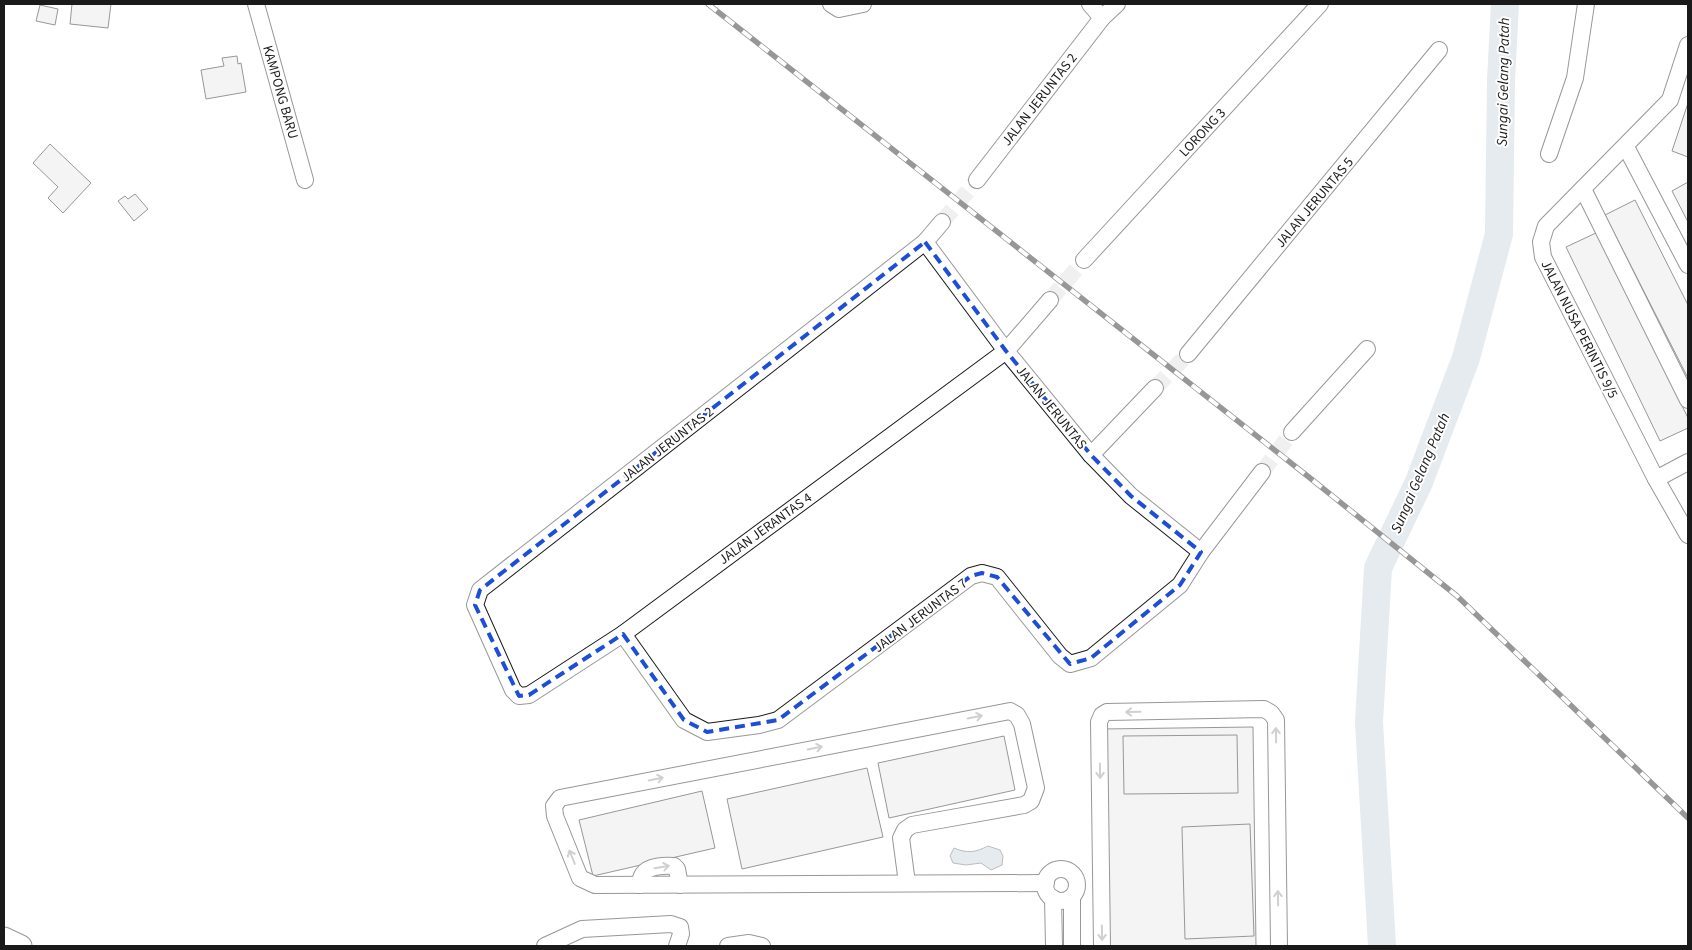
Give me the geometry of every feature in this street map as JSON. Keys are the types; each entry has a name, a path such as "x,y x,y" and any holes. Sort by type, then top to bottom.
{"main road":[{"path":"4,938 21,946"}],"street":[{"name":"KAMPONG BARU","path":"256,4 306,180"},
{"path":"831,4 839,9 863,4"},
{"path":"1090,4 1102,18"},
{"name":"JALAN JERUNTAS 2","path":"976,180 1102,18 1117,4"},
{"name":"LORONG 3","path":"1084,260 1320,4"},
{"path":"1549,154 1575,78 1586,4"},
{"name":"JALAN NUSA PERINTIS 9/5","path":"1688,45 1670,100 1626,147 1546,226 1541,242 1543,257 1656,479 1688,535"},
{"name":"JALAN JERUNTAS 5","path":"1188,354 1439,50"},
{"path":"1626,147 1688,265"},
{"path":"1583,189 1688,400"},
{"name":"JALAN JERUNTAS 2","path":"519,696 513,690 475,605 480,590 925,242 942,222"},
{"name":"JALAN JERUNTAS","path":"925,242 1006,351 1091,455 1131,496 1202,552"},
{"path":"1006,351 1050,300"},
{"path":"1292,432 1367,349"},
{"name":"JALAN JERANTAS 4","path":"519,696 529,695 622,634 1006,351"},
{"path":"1091,455 1154,388"},
{"path":"1656,479 1688,462"},
{"path":"1202,552 1262,472"},
{"name":"JALAN JERUNTAS 7","path":"622,634 684,720 707,732 778,720 972,576 982,573 997,577 1060,656 1070,664 1091,658 1180,585 1202,552"},
{"path":"1102,946 1099,722 1102,715 1107,712 1264,709 1271,713 1276,720 1279,946"},
{"path":"907,884 901,838 905,830 912,825 1024,805 1031,801 1036,788 1022,724 1017,715 1010,711 560,798 554,806 555,816 580,878 595,885 639,885 643,874 648,869 670,865 677,869 680,885 907,884 1046,883"},
{"path":"1072,897 1060,901 1053,898 1048,893 1047,877 1055,870 1066,870 1075,877 1077,882 1077,887 1072,897 1072,946"},
{"path":"1053,898 1054,946"},
{"path":"546,946 582,929 671,924 680,927 677,946"},
{"path":"732,945 749,943 762,946"}],"highlighted area":[{"path":"925,242 1006,351 1091,455 1131,496 1201,552 1180,585 1091,658 1070,664 997,577 982,573 971,576 778,720 707,732 684,720 623,634 529,695 519,696 475,605 480,590"}],"shaded area":[{"path":"988,846 1000,850 1003,856 1002,865 991,870 981,863 966,865 953,863 950,856 954,848 972,852"}],"building":[{"path":"72,4 111,4 108,28 70,24"},
{"path":"40,5 58,9 55,25 36,21"},
{"path":"237,56 238,64 241,63 246,92 206,99 201,70 224,66 222,58"},
{"path":"1688,103 1688,157 1672,151"},
{"path":"50,144 91,183 63,213 48,198 58,187 33,163"},
{"path":"1688,182 1688,222 1672,191"},
{"path":"135,194 148,209 134,221 118,201 125,196 128,199"},
{"path":"1635,200 1688,305 1688,378 1605,215"},
{"path":"1598,232 1688,418 1688,428 1660,441 1566,247"},
{"path":"1253,727 1256,946 1105,946 1101,729"},
{"path":"1237,735 1238,793 1124,794 1123,736"},
{"path":"1004,736 1015,790 889,818 878,763"},
{"path":"867,768 883,837 742,869 727,799"},
{"path":"702,791 715,848 593,876 579,820"},
{"path":"1250,824 1254,936 1185,939 1182,827"}],"waterway":[{"name":"Sungai Gelang Patah","path":"1382,946 1369,722 1378,568 1419,482 1466,358 1499,234 1501,80 1505,4"}],"tunnel":[{"path":"942,222 977,180"},
{"path":"1050,300 1084,260"},
{"path":"1155,388 1188,354"},
{"path":"1262,472 1292,432"}],"railway":[{"path":"708,4 1457,596 1688,818"}]}
